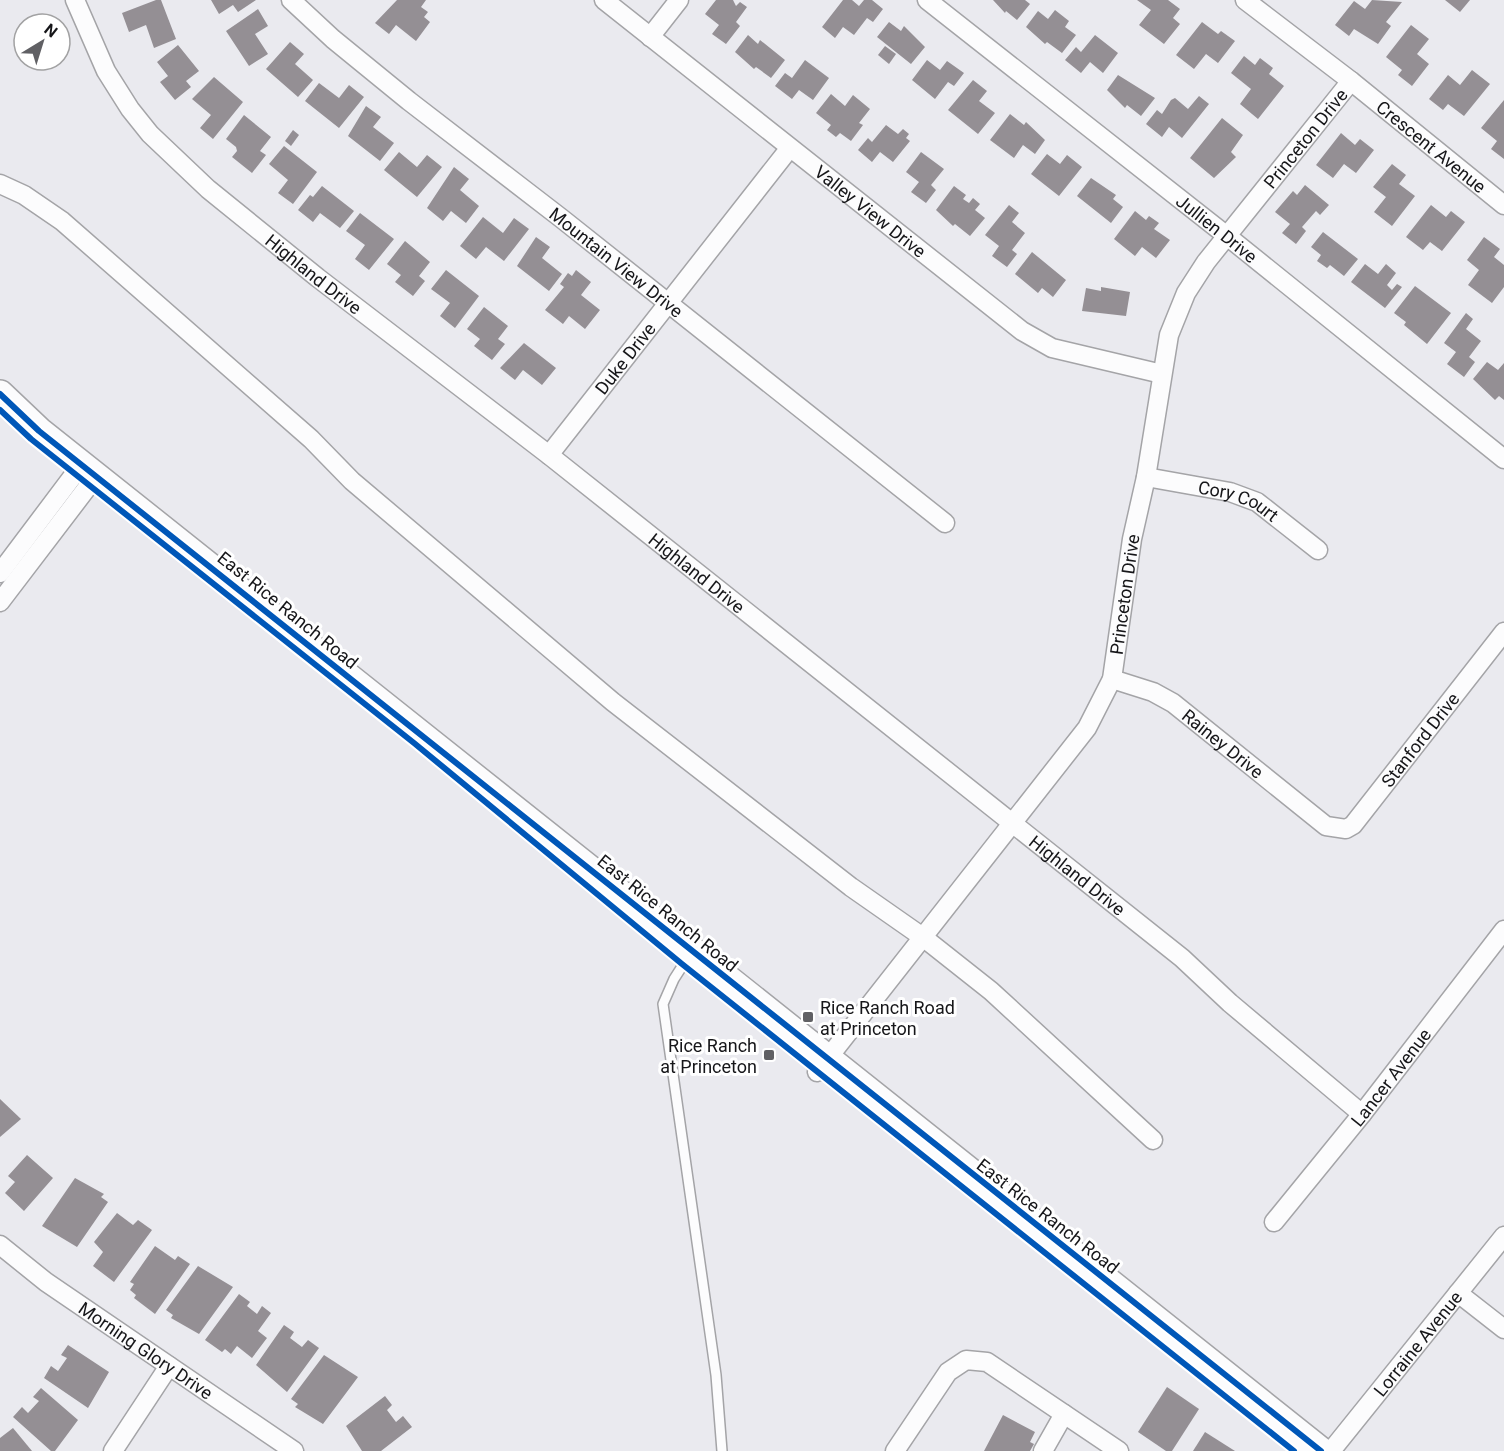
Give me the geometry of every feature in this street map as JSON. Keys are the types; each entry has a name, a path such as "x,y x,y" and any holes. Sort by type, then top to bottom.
{"main road":[{"name":"East Rice Ranch Road","path":"0,394 85,475"},
{"name":"East Rice Ranch Road","path":"0,410 85,475 414,743 822,1066 1294,1451"},
{"name":"East Rice Ranch Road","path":"822,1066 1321,1451"}],"street":[{"name":"Highland Drive","path":"75,0 106,71 130,109 158,142 208,189 318,278 549,455 1182,958 1230,1003 1362,1114"},
{"name":"Mountain View Drive","path":"291,0 333,39 409,101 561,218 945,523"},
{"name":"Valley View Drive","path":"604,0 789,149 1022,331 1052,348 1162,374"},
{"path":"650,37 679,0"},
{"name":"Jullien Drive","path":"927,0 1227,236 1504,459"},
{"name":"Crescent Avenue","path":"1245,0 1351,81 1504,205"},
{"name":"Princeton Drive","path":"822,1066 1087,728 1112,679 1132,539 1146,477 1169,335 1186,293 1227,236 1351,81"},
{"name":"Duke Drive","path":"549,455 789,149"},
{"path":"0,184 24,195 62,221 310,440 352,481 613,702 851,887 924,938 991,991 1154,1140"},
{"path":"0,573 85,475"},
{"path":"0,602 85,475"},
{"name":"Cory Court","path":"1146,477 1230,492 1257,502 1318,550"},
{"name":"Stanford Drive","path":"1326,826 1337,830 1353,825 1504,632"},
{"name":"Rainey Drive","path":"1112,679 1153,692 1173,703 1326,826"},
{"name":"Lancer Avenue","path":"1274,1222 1362,1114 1504,930"},
{"name":"Lorraine Avenue","path":"1331,1451 1504,1236"},
{"name":"Morning Glory Drive","path":"0,1245 46,1282 294,1451"},
{"path":"1458,1293 1504,1329"},
{"path":"895,1451 948,1372 966,1360 987,1362 1119,1451"},
{"path":"113,1451 169,1366"},
{"path":"1043,1451 1064,1414"}],"lane":[{"path":"687,958 663,1004 716,1375 722,1451"}],"building":[{"path":"161,0 176,39 154,48 146,25 129,32 122,13"},
{"path":"211,0 256,0 238,12 233,5 219,14"},
{"path":"397,0 426,0 421,7 428,12 424,17 430,22 416,41 396,25 389,34 375,23"},
{"path":"716,0 733,0 736,6 740,2 747,7 736,22 740,26 726,44 712,34 719,25 705,14"},
{"path":"843,0 852,0 859,6 864,0 872,0 883,9 873,22 867,18 854,35 843,27 835,38 822,27"},
{"path":"993,0 1025,0 1030,4 1017,20 1006,11 1005,13"},
{"path":"1137,0 1168,0 1180,9 1173,18 1180,24 1164,44 1139,25 1151,10"},
{"path":"1372,0 1402,2 1386,22 1391,26 1378,44 1354,29 1349,36 1335,25 1354,1 1365,9"},
{"path":"1445,0 1470,0 1460,12"},
{"path":"258,9 268,26 255,34 268,54 249,66 226,31"},
{"path":"1055,10 1069,21 1065,27 1076,35 1062,53 1047,42 1045,44 1026,27 1038,11 1048,19"},
{"path":"889,22 901,31 904,26 925,47 911,64 877,37"},
{"path":"1202,22 1218,34 1221,31 1235,41 1218,63 1206,54 1194,69 1176,55"},
{"path":"1411,25 1429,39 1417,54 1429,64 1412,86 1398,75 1402,70 1386,57"},
{"path":"748,35 758,44 760,40 785,60 771,78 756,67 754,69 735,52"},
{"path":"1095,35 1118,53 1103,73 1090,62 1081,73 1065,60 1076,47 1081,52"},
{"path":"290,42 304,54 295,64 313,80 298,97 266,69"},
{"path":"178,45 199,71 186,81 191,87 175,100 160,82 168,76 157,62"},
{"path":"885,46 896,54 889,64 878,55"},
{"path":"1244,56 1255,65 1260,58 1273,68 1269,74 1284,86 1258,119 1240,104 1251,89 1231,73"},
{"path":"805,60 829,78 813,100 799,90 792,99 775,86 785,73 792,78"},
{"path":"927,60 940,70 947,61 964,73 954,86 948,82 935,99 912,80"},
{"path":"1472,70 1490,84 1464,116 1448,104 1443,110 1429,99 1448,75 1460,85"},
{"path":"1118,75 1155,98 1141,116 1127,105 1125,108 1107,90"},
{"path":"214,77 243,102 213,139 200,128 211,115 192,99"},
{"path":"973,80 987,91 979,101 995,113 978,134 948,110"},
{"path":"319,83 339,98 349,85 364,97 339,128 305,101"},
{"path":"831,94 845,106 853,95 870,109 859,123 863,125 851,141 840,133 836,137 827,130 831,125 816,113"},
{"path":"1199,96 1209,104 1182,138 1169,127 1162,137 1146,124 1157,110 1162,114 1171,100 1175,98 1188,109"},
{"path":"1504,100 1504,159 1491,149 1497,141 1481,128"},
{"path":"366,106 381,117 373,127 394,143 380,161 348,136"},
{"path":"1010,114 1024,125 1026,122 1045,140 1035,154 1023,145 1014,158 990,140"},
{"path":"244,115 271,137 260,151 266,155 252,173 232,157 237,151 236,147 226,139"},
{"path":"1222,118 1243,135 1231,152 1236,157 1214,178 1190,158"},
{"path":"886,125 898,134 903,129 909,134 906,138 910,141 893,162 880,152 872,162 858,150 868,138 872,142"},
{"path":"293,130 299,135 291,146 285,141"},
{"path":"1341,133 1355,145 1360,139 1374,150 1356,173 1344,164 1333,178 1316,165"},
{"path":"284,146 317,172 293,204 278,193 288,180 269,164"},
{"path":"399,152 417,167 427,155 442,167 417,197 384,170"},
{"path":"921,152 944,169 931,185 936,190 926,203 911,192 919,182 906,172"},
{"path":"1047,154 1060,164 1067,155 1082,167 1059,196 1031,174"},
{"path":"1392,164 1406,175 1399,184 1415,196 1392,226 1374,212 1386,197 1373,187"},
{"path":"454,167 469,179 460,190 479,206 466,223 451,211 443,221 427,208"},
{"path":"1091,178 1116,195 1113,199 1123,207 1111,223 1077,196"},
{"path":"1305,185 1329,205 1320,215 1316,211 1302,227 1306,231 1296,244 1282,233 1290,224 1275,212 1293,191 1297,195"},
{"path":"322,186 354,211 340,228 320,213 313,222 298,210 310,195 313,197"},
{"path":"954,186 966,195 963,199 969,203 973,198 980,204 975,210 985,218 970,236 955,224 953,226 936,210"},
{"path":"1009,205 1019,213 1012,222 1025,233 1012,250 1017,254 1007,267 992,256 999,246 985,235"},
{"path":"1431,205 1446,217 1451,211 1465,222 1442,251 1430,242 1423,250 1406,237"},
{"path":"1135,211 1146,220 1149,216 1159,223 1154,229 1170,240 1156,258 1142,247 1135,256 1114,239"},
{"path":"360,213 394,239 369,270 355,259 365,245 346,231"},
{"path":"483,217 503,233 514,218 529,229 504,261 486,247 476,259 460,246"},
{"path":"1323,232 1358,259 1344,276 1330,265 1327,268 1317,261 1321,255 1311,247"},
{"path":"536,237 550,247 542,258 562,274 549,291 517,266"},
{"path":"1484,237 1500,249 1494,257 1504,265 1504,287 1492,303 1468,285 1479,270 1467,260"},
{"path":"405,241 430,262 419,276 425,281 413,296 395,282 401,275 387,264"},
{"path":"1032,252 1066,280 1053,297 1042,288 1038,293 1015,274"},
{"path":"1365,264 1378,274 1386,264 1396,273 1387,285 1392,290 1397,284 1402,287 1385,308 1351,282"},
{"path":"446,270 479,296 455,328 440,316 450,303 431,289"},
{"path":"576,270 591,282 581,295 600,310 585,329 569,316 563,324 545,310 564,287 560,284 568,273 572,276"},
{"path":"1415,286 1451,313 1427,344 1404,325 1406,322 1394,313"},
{"path":"1101,287 1130,292 1126,316 1082,311 1086,288 1101,291"},
{"path":"484,307 508,326 498,339 505,344 492,360 474,346 480,339 467,329"},
{"path":"1466,313 1473,319 1466,329 1481,341 1469,357 1475,362 1464,377 1447,364 1456,352 1444,343"},
{"path":"524,343 556,368 542,385 523,370 515,380 500,368"},
{"path":"1487,362 1498,370 1504,363 1504,400 1499,396 1495,400 1473,379"},
{"path":"0,1099 21,1119 0,1137"},
{"path":"27,1155 53,1178 24,1211 5,1193 15,1182 8,1176"},
{"path":"75,1178 104,1194 101,1197 108,1202 77,1247 42,1226"},
{"path":"117,1213 133,1225 138,1220 152,1230 114,1282 93,1266 103,1252 94,1242"},
{"path":"155,1246 175,1260 178,1256 190,1264 155,1314 134,1298 136,1295 130,1290 134,1284 130,1282"},
{"path":"198,1266 233,1287 199,1334 171,1318 173,1315 166,1310"},
{"path":"239,1294 250,1302 247,1306 257,1314 262,1306 271,1313 258,1331 267,1338 252,1358 237,1346 231,1354 225,1349 222,1352 205,1340"},
{"path":"284,1325 294,1332 290,1338 302,1347 308,1340 319,1348 287,1392 256,1365"},
{"path":"68,1345 109,1372 88,1408 44,1378 51,1366 58,1371 67,1358 61,1355"},
{"path":"324,1355 358,1377 323,1424 295,1407 298,1404 291,1399"},
{"path":"1167,1387 1199,1409 1172,1451 1166,1451 1138,1432"},
{"path":"41,1388 78,1420 55,1451 51,1451 13,1417 22,1407 28,1413 39,1401 33,1397"},
{"path":"385,1396 392,1405 387,1410 396,1422 403,1416 412,1427 381,1451 362,1451 346,1426"},
{"path":"1003,1415 1035,1432 1030,1442 1034,1444 1030,1451 984,1451"},
{"path":"13,1428 32,1451 0,1451 0,1438"},
{"path":"1205,1432 1235,1451 1193,1451"}],"cycle path":[{"path":"0,394 39,431 1321,1451"},
{"path":"0,410 31,439 414,743 682,964 1294,1451"}],"place":[{"name":"Rice Ranch Road at Princeton","path":"808,1017"},
{"name":"Rice Ranch at Princeton","path":"769,1055"}]}
